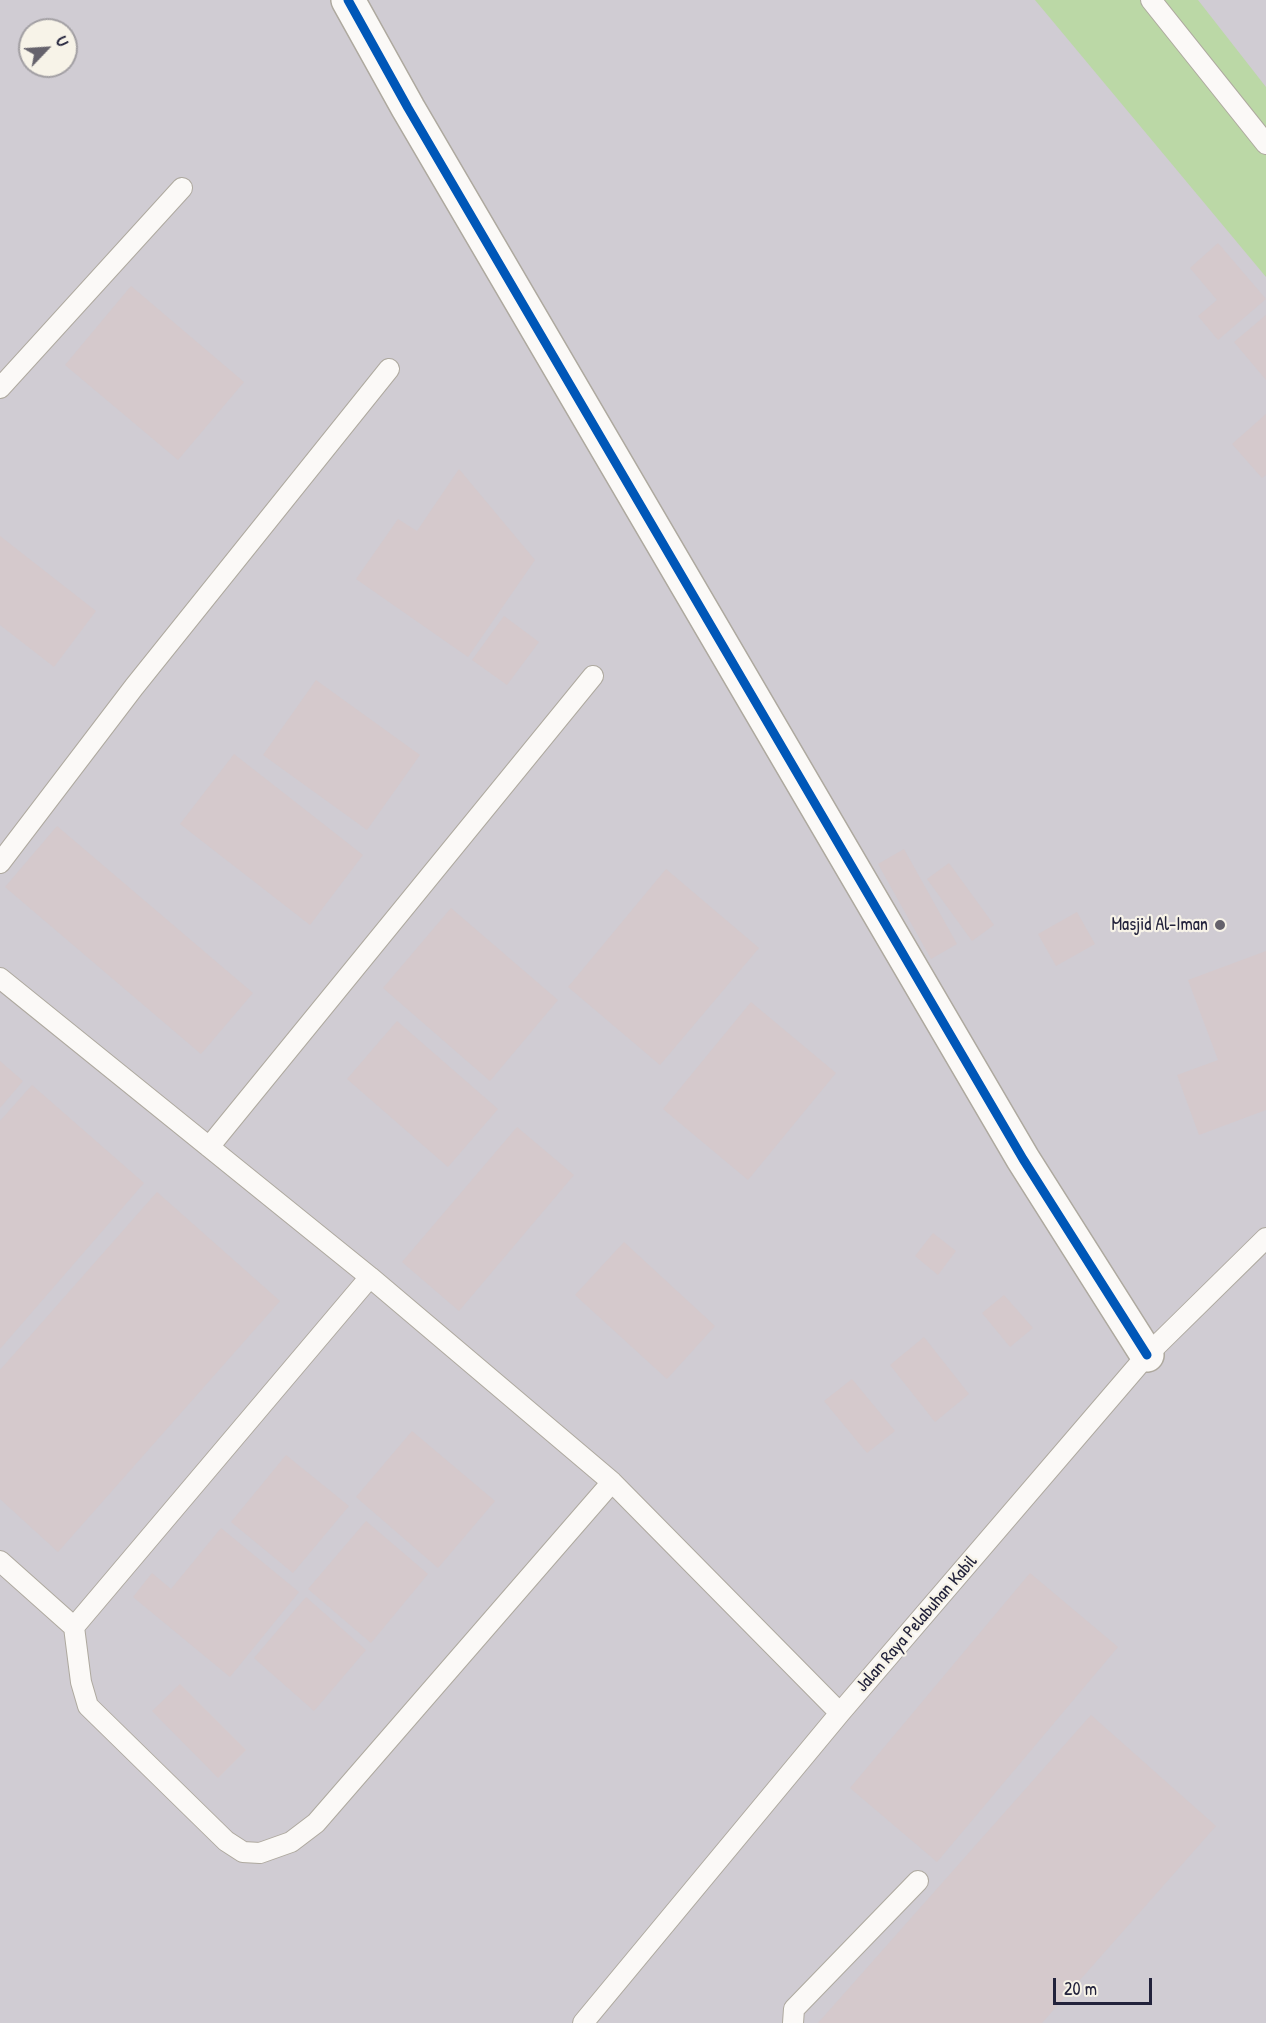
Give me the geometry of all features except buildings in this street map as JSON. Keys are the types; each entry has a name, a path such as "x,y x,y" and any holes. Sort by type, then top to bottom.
{"street":[{"path":"348,0 414,118 1023,1159 1147,1355"}],"lane":[{"path":"1151,0 1266,144"},
{"path":"0,388 182,188"},
{"path":"0,863 134,687 389,369"},
{"path":"209,1147 593,676"},
{"path":"0,978 370,1277 612,1482 840,1713"},
{"name":"Jalan Raya Pelabuhan Kabil","path":"584,2023 840,1713 1147,1355 1266,1238"},
{"path":"74,1627 370,1277"},
{"path":"0,1560 74,1627 81,1682 88,1706 226,1841 243,1852 260,1853 291,1842 316,1823 612,1482"},
{"path":"793,2023 794,2009 918,1881"}],"shaded area":[{"path":"0,0 1266,0 1266,2023 0,2023"}],"green space":[{"path":"1035,0 1198,0 1266,87 1266,277"}],"cycle path":[{"path":"348,0 408,108 1023,1159 1147,1355"}],"place":[{"name":"Masjid Al-Iman","path":"1220,925"}]}
